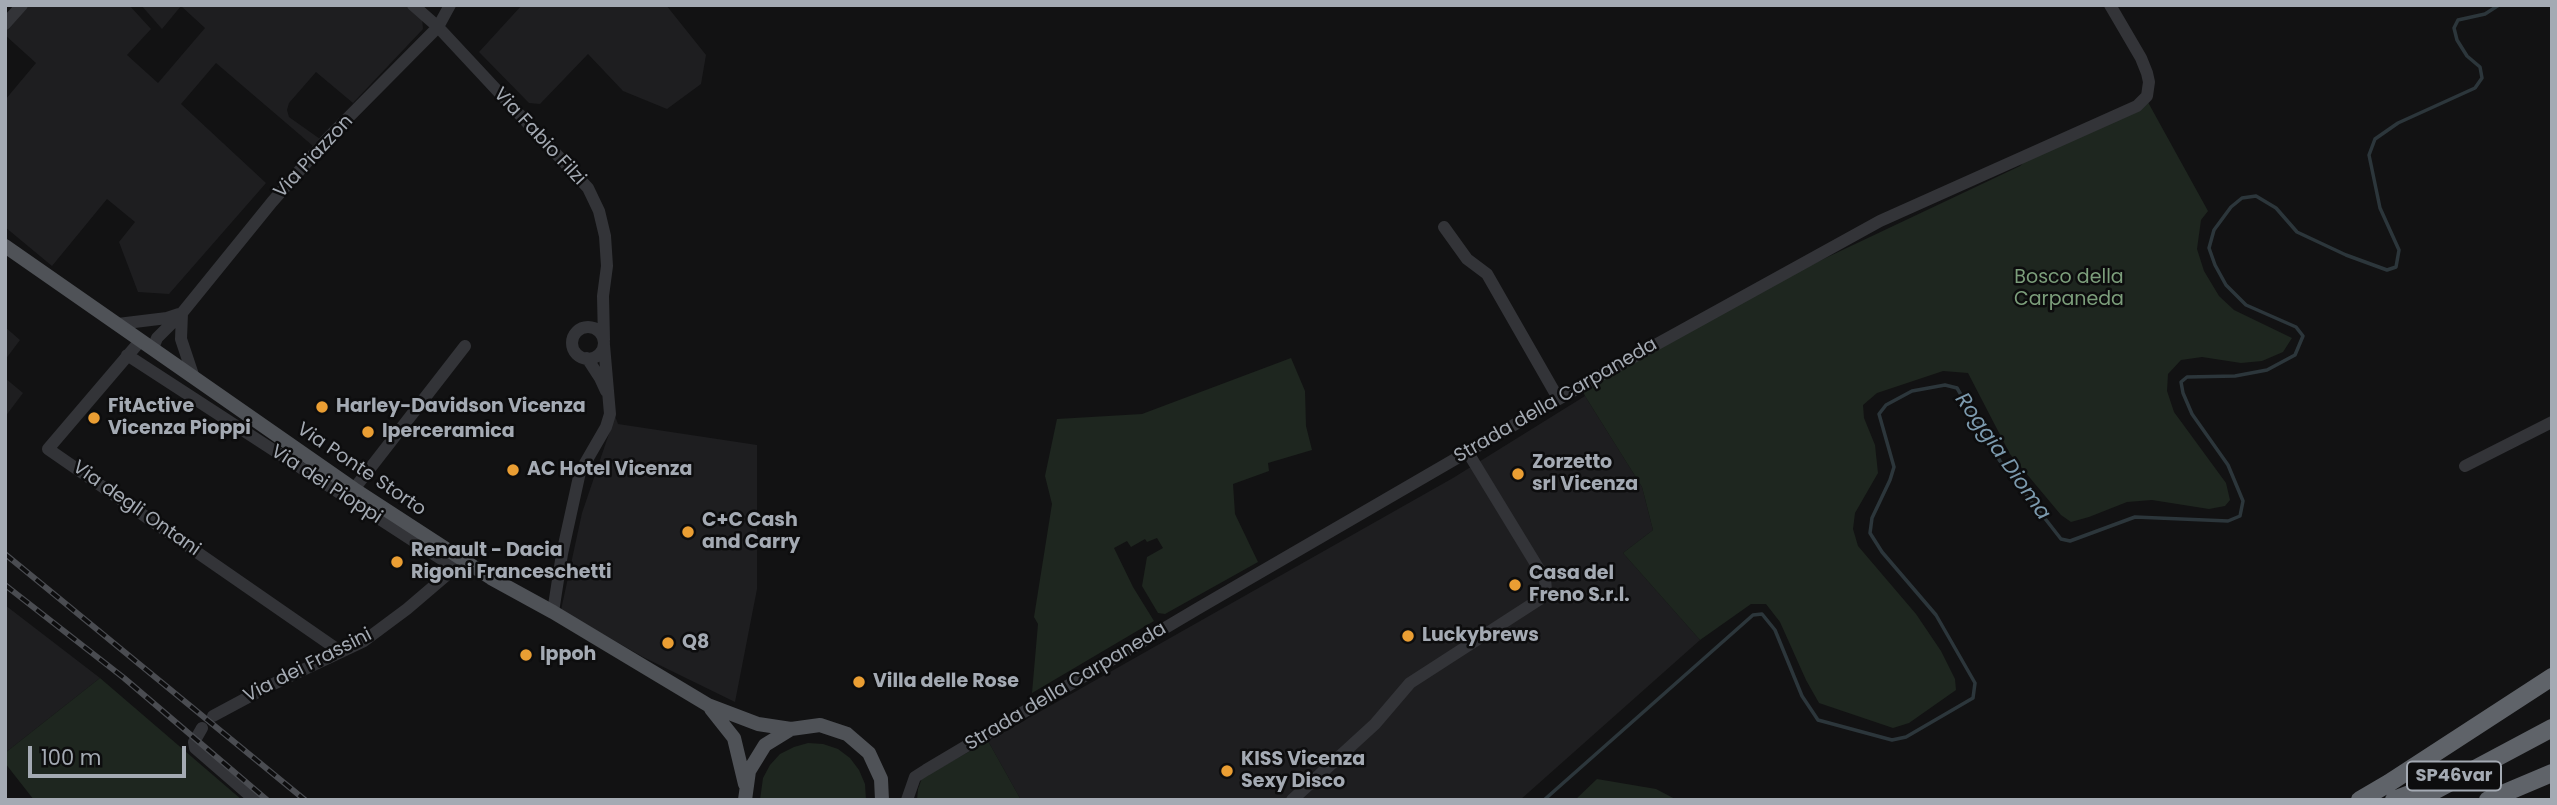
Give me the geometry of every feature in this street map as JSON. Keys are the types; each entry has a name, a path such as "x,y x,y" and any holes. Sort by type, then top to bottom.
{"highway":[{"path":"2360,800 2552,677"},
{"name":"SP46var","path":"2417,800 2552,728"},
{"name":"SP46var","path":"2394,800 2513,751"},
{"path":"2488,800 2552,773"}],"main road":[{"name":"Via Ponte Storto","path":"5,246 193,375 462,566 553,612 708,705 758,724 791,729 813,726 834,728 859,743 876,766 881,779 882,800"},
{"name":"Via Ponte Storto","path":"708,705 729,728 734,738 745,793"},
{"path":"745,793 749,771 760,751 777,736 791,729"}],"street":[{"path":"5,24 22,5"},
{"name":"Via Fabio Filzi","path":"413,5 438,27 588,188 599,211 607,266 603,296 604,343 611,414 607,428 580,472 562,554 553,612"},
{"name":"Via Piazzon","path":"153,348 174,336 181,319 272,202 328,138 438,27 450,5"},
{"name":"Strada della Carpaneda","path":"907,800 915,776 1558,398 1880,221 2137,106 2149,90 2147,73 2110,5"},
{"path":"1444,227 1467,259 1488,274 1558,398"},
{"name":"Via Fabio Filzi","path":"587,327 603,296"},
{"path":"118,324 167,318 181,319 181,340 193,375"},
{"path":"587,327 596,329 604,343 600,354 587,358 578,355 572,344 576,333 587,327"},
{"name":"Via degli Ontani","path":"141,340 48,449 341,652"},
{"path":"354,489 465,346"},
{"name":"Via dei Pioppi","path":"127,355 462,566"},
{"path":"587,358 600,377 610,401"},
{"path":"2465,467 2552,422"},
{"path":"1292,800 1375,724 1410,683 1540,599 1546,590 1545,579 1467,451"},
{"name":"Via dei Frassini","path":"213,716 364,640 462,566"},
{"path":"202,728 194,742 195,748 255,800"}],"shaded area":[{"path":"28,5 129,5 151,29 127,55 158,83 205,28 181,6 162,29 141,5 407,5 422,18 423,29 353,103 316,72 289,103 287,110 289,117 320,139 313,146 216,63 181,104 266,183 169,294 138,292 119,242 135,222 107,199 52,266 5,227 5,100 36,63 5,35 5,30"},
{"path":"522,5 666,5 706,55 701,84 667,109 623,91 588,54 540,104 529,103 479,52"},
{"path":"5,327 20,340 5,360"},
{"path":"5,378 23,393 5,417"},
{"path":"1585,396 1642,487 1653,530 1623,553 1700,640 1520,800 1021,800 988,741 1453,478"},
{"path":"615,416 618,424 757,445 757,589 735,702 643,657 561,610 582,513"},
{"path":"5,605 100,678 5,753"}],"green space":[{"name":"Bosco della Carpaneda","path":"2144,95 2208,211 2201,220 2197,249 2204,271 2219,296 2234,310 2292,338 2283,352 2262,361 2241,363 2202,357 2181,360 2168,374 2167,391 2174,412 2226,483 2230,500 2225,506 2209,509 2152,500 2127,502 2071,522 2061,515 2010,454 1968,373 1943,371 1877,393 1863,405 1864,418 1875,445 1878,473 1855,513 1853,529 1858,546 1916,614 1941,651 1955,679 1956,690 1909,723 1893,728 1819,703 1780,622 1766,604 1751,604 1700,640 1623,553 1653,530 1642,487 1581,386 1796,272 2020,166 2042,145 2121,109"},
{"path":"1291,358 1305,391 1306,426 1312,450 1268,463 1269,471 1233,484 1235,514 1258,562 1165,614 1158,613 1142,586 1147,557 1163,548 1157,538 1147,542 1145,539 1131,547 1127,541 1114,548 1154,621 1032,693 1038,624 1034,617 1052,504 1045,476 1057,419 1142,414"},
{"path":"100,678 242,800 34,800 5,763 5,753"},
{"path":"988,741 1021,800 917,800 922,778"},
{"path":"808,743 838,749 850,758 865,784 866,800 760,800 763,778 770,765 780,754"},
{"path":"1597,779 1656,789 1677,800 1575,800"}],"waterway":[{"name":"Roggia Dioma","path":"1544,800 1753,615 1762,614 1775,630 1802,696 1818,720 1892,740 1906,737 1973,698 1975,683 1936,615 1882,552 1870,533 1872,518 1894,467 1879,414 1886,405 1912,391 1945,385 1957,388 2000,461 2061,539 2070,541 2135,517 2228,521 2240,516 2243,501 2228,465 2192,414 2181,382 2187,377 2235,376 2267,370 2295,355 2303,336 2296,327 2246,305 2226,285 2209,248 2214,230 2231,207 2242,198 2256,196 2276,208 2297,232 2346,255 2387,270 2396,267 2399,250 2380,208 2369,155 2375,139 2398,123 2475,88 2482,78 2480,67 2467,56 2457,40 2454,28 2458,20 2485,14 2499,5"}],"railway":[{"path":"5,554 305,800"},
{"path":"5,585 124,678 267,800"}],"place":[{"name":"Harley-Davidson Vicenza","path":"322,407"},
{"name":"FitActive Vicenza Pioppi","path":"94,418"},
{"name":"Iperceramica","path":"368,432"},
{"name":"AC Hotel Vicenza","path":"513,470"},
{"name":"Zorzetto srl Vicenza","path":"1518,474"},
{"name":"C+C Cash and Carry","path":"688,532"},
{"name":"Renault - Dacia Rigoni Franceschetti","path":"397,562"},
{"name":"Casa del Freno S.r.l.","path":"1515,585"},
{"name":"Luckybrews","path":"1408,636"},
{"name":"Q8","path":"668,643"},
{"name":"Ippoh","path":"526,655"},
{"name":"Villa delle Rose","path":"859,682"},
{"name":"KISS Vicenza Sexy Disco","path":"1227,771"}]}
